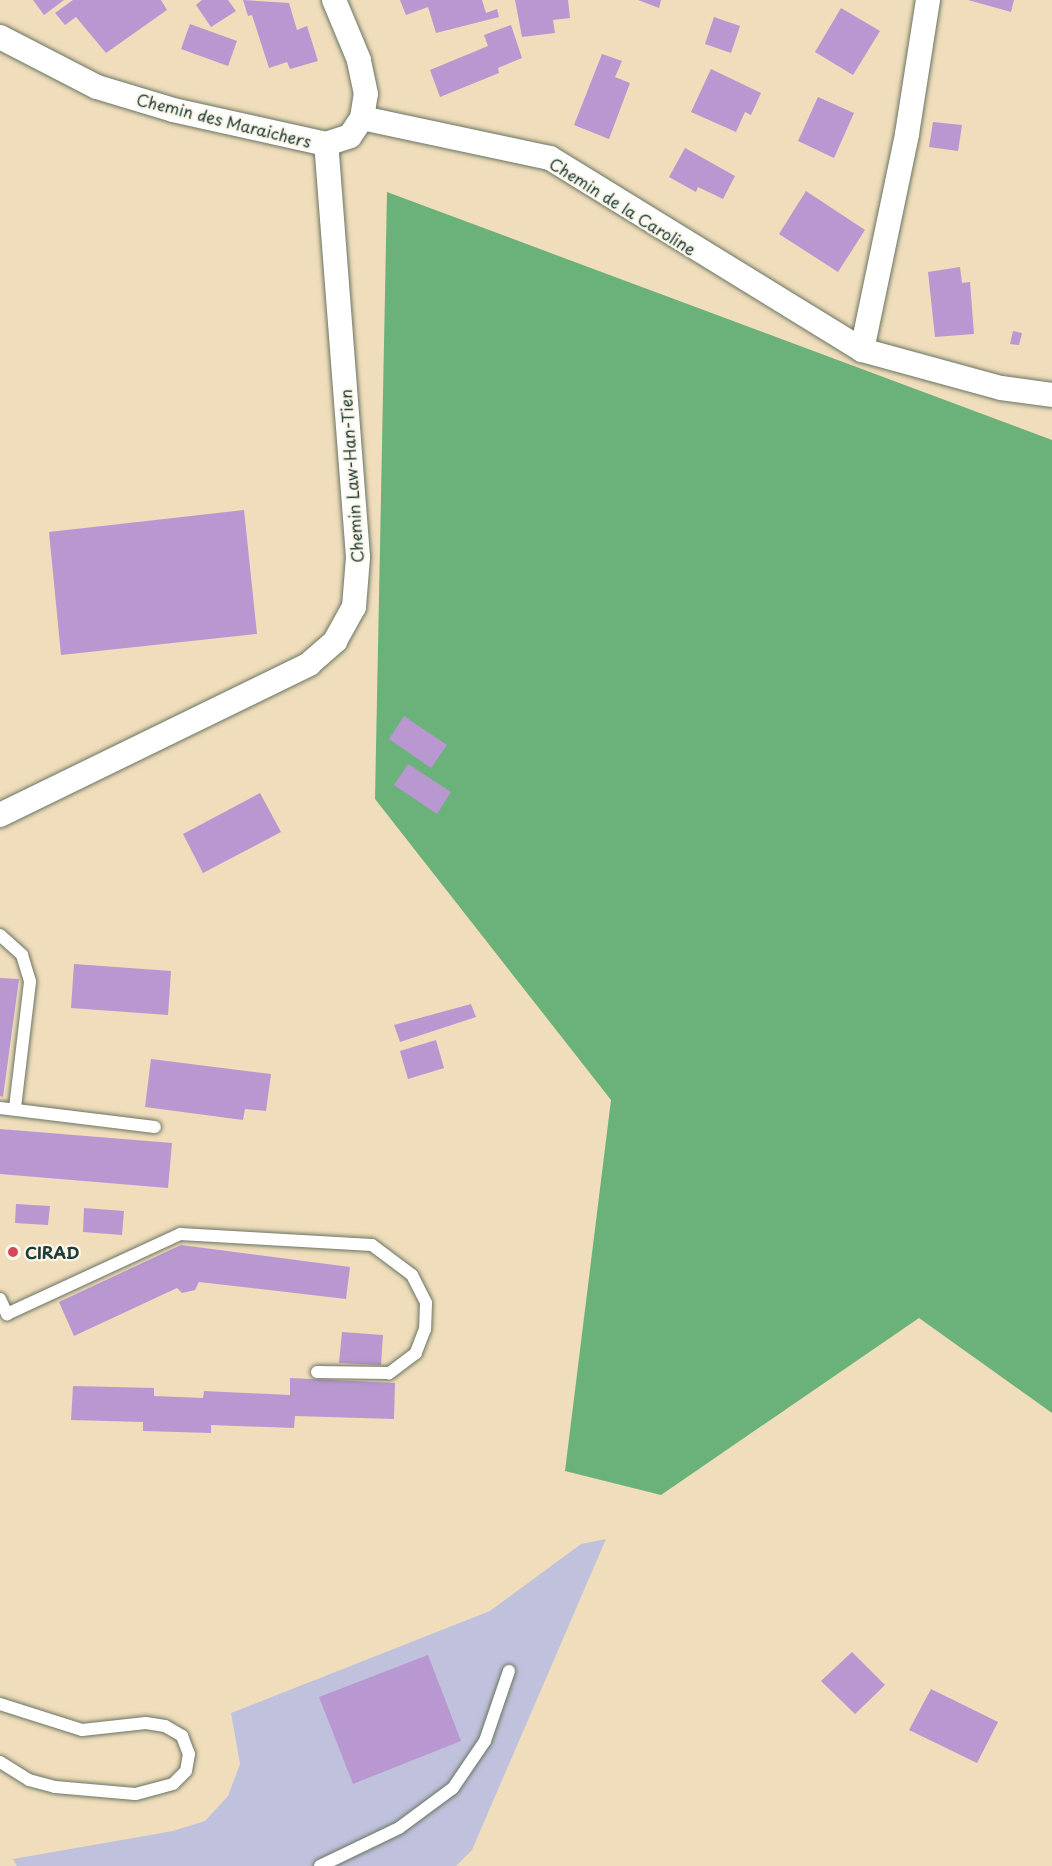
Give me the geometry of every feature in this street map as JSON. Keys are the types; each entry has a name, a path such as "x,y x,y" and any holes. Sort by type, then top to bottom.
{"street":[{"path":"334,0 358,60 366,94 362,118"},
{"path":"862,350 907,134 928,0"},
{"name":"Chemin des Maraichers","path":"0,37 97,87 173,110 326,144 350,136 362,118"},
{"name":"Chemin de la Caroline","path":"362,118 550,158 862,350 1001,388 1052,395"},
{"name":"Chemin Law-Han-Tien","path":"0,815 309,664 335,641 354,607 358,557 326,144"}],"lane":[{"path":"0,935 22,956 30,981 15,1108"},
{"path":"0,1108 15,1108 155,1127"},
{"path":"0,1299 7,1314 180,1234 372,1245 412,1275 426,1303 425,1329 416,1353 389,1373 317,1372"},
{"path":"320,1866 399,1828 453,1788 485,1741 509,1671"},
{"path":"0,1704 82,1730 146,1723 165,1726 182,1736 189,1754 186,1771 173,1784 135,1794 55,1787 29,1780 0,1762"}],"shaded area":[{"path":"606,1539 472,1850 456,1866 17,1866 13,1859 173,1831 205,1821 228,1796 240,1764 231,1713 490,1611 581,1544"}],"green space":[{"path":"387,192 1052,440 1052,1413 919,1318 661,1495 565,1471 611,1100 375,799"}],"building":[{"path":"33,0 64,0 44,15"},
{"path":"73,0 161,0 167,10 106,53 76,17 65,25 55,13"},
{"path":"202,0 228,0 236,11 211,27 196,5"},
{"path":"243,0 289,3 297,30 307,26 318,61 290,69 287,62 269,68 252,15 248,16"},
{"path":"400,0 482,0 486,13 497,9 499,17 436,33 428,7 406,15"},
{"path":"515,0 568,0 570,18 553,20 555,33 522,37"},
{"path":"638,0 661,0 659,8"},
{"path":"968,0 1014,0 1011,12"},
{"path":"841,8 880,31 853,75 815,52"},
{"path":"714,17 740,26 731,53 705,44"},
{"path":"190,24 237,41 228,66 181,49"},
{"path":"511,25 522,58 498,68 499,73 440,97 430,70 488,46 484,35"},
{"path":"602,54 622,61 615,77 630,83 609,139 574,125"},
{"path":"711,69 761,93 751,115 745,112 736,132 691,112"},
{"path":"818,97 854,113 834,158 798,141"},
{"path":"933,122 962,125 958,151 929,147"},
{"path":"685,148 735,176 723,199 698,187 696,192 669,177"},
{"path":"806,191 865,230 838,272 779,234"},
{"path":"960,267 962,283 970,282 974,334 935,337 928,272"},
{"path":"1013,331 1022,333 1019,345 1010,344"},
{"path":"244,510 257,634 61,655 49,532"},
{"path":"404,716 447,745 431,768 389,739"},
{"path":"408,764 451,792 437,814 394,785"},
{"path":"260,793 281,832 203,873 183,834"},
{"path":"74,964 171,971 168,1015 71,1008"},
{"path":"0,978 19,979 3,1097 0,1096"},
{"path":"471,1004 476,1017 400,1042 394,1025"},
{"path":"436,1040 444,1068 408,1079 400,1051"},
{"path":"151,1059 271,1074 266,1111 245,1109 243,1120 145,1107"},
{"path":"0,1129 172,1143 168,1188 0,1174"},
{"path":"16,1204 50,1206 48,1225 15,1223"},
{"path":"84,1208 124,1211 122,1235 83,1232"},
{"path":"181,1245 350,1267 346,1299 199,1282 195,1290 182,1293 177,1288 74,1336 59,1302"},
{"path":"342,1332 383,1335 381,1365 339,1363"},
{"path":"290,1378 395,1383 394,1419 295,1416 294,1428 211,1425 211,1433 143,1431 143,1422 71,1420 73,1386 154,1388 154,1396 203,1398 204,1391 290,1395"},
{"path":"852,1652 885,1685 855,1714 821,1681"},
{"path":"428,1655 461,1741 353,1784 319,1697"},
{"path":"931,1689 998,1722 977,1763 909,1730"}],"place":[{"name":"CIRAD","path":"13,1252"}]}
